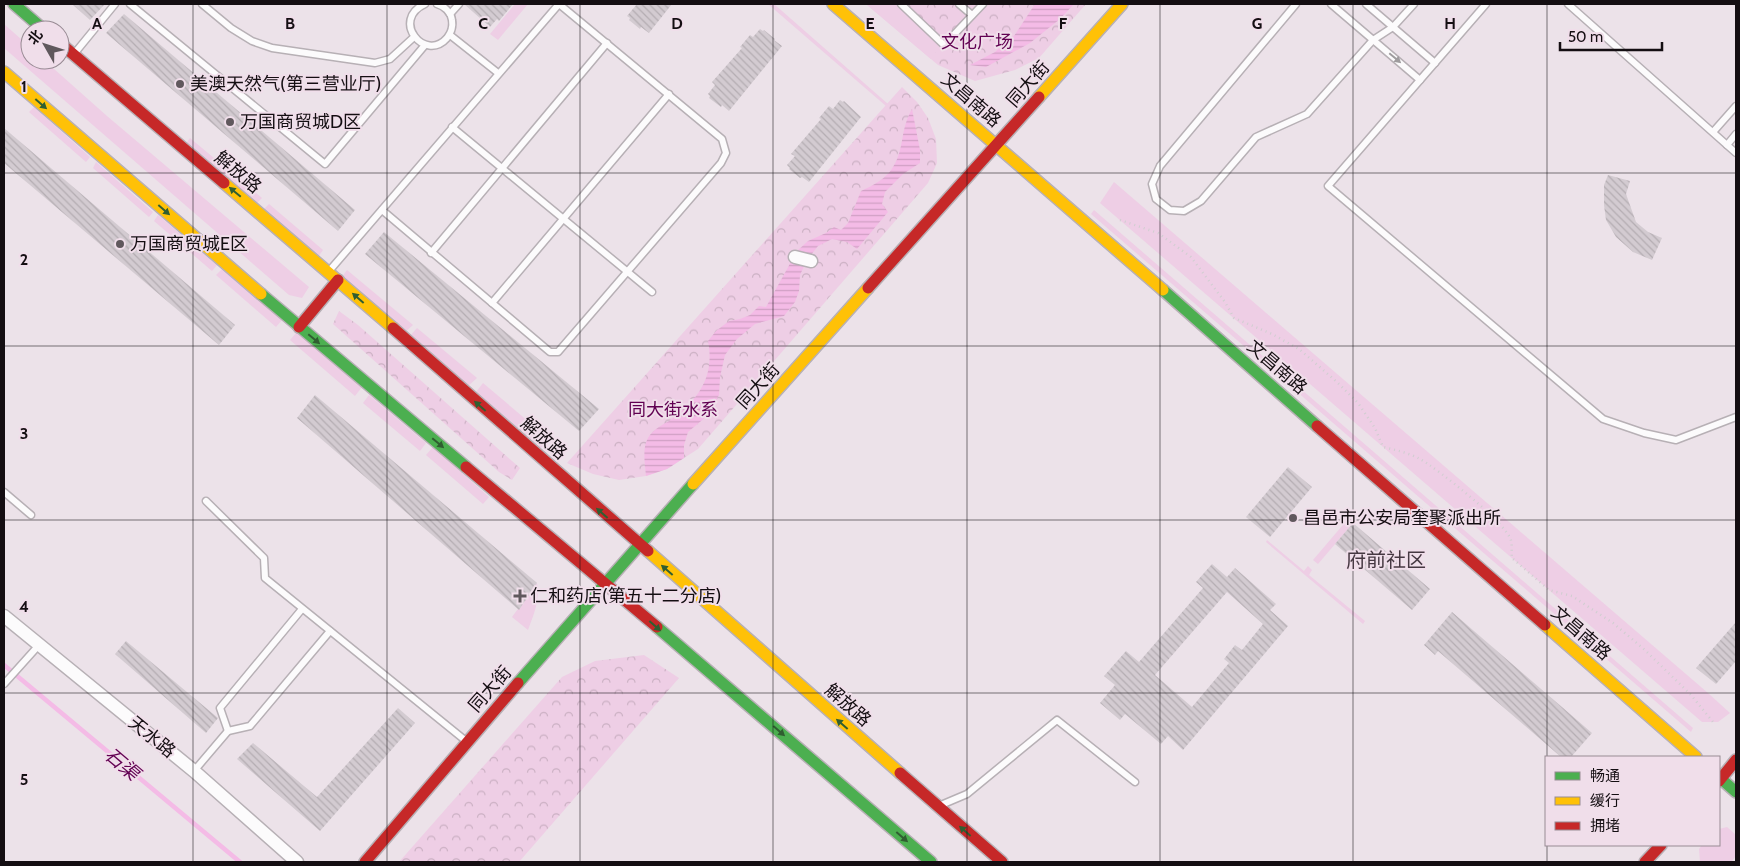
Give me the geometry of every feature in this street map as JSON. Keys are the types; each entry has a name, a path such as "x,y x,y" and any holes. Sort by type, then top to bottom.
{"street":[{"path":"14,4 32,20"},
{"name":"文昌南路","path":"833,4 1695,756"},
{"name":"同大街","path":"365,862 605,583 1122,4"},
{"name":"解放路","path":"70,52 333,276 1002,862"},
{"path":"4,72 299,326 605,583 931,862"},
{"path":"795,257 811,261"},
{"path":"299,326 333,276"},
{"name":"天水路","path":"4,616 194,771 297,862"},
{"path":"1720,778 1736,760"},
{"path":"1720,780 1736,792"},
{"path":"1645,862 1659,846"}],"lane":[{"path":"73,55 115,4"},
{"path":"130,4 325,164 425,45"},
{"path":"202,4 231,28 252,40 272,48 375,62 390,59 414,37"},
{"path":"425,4 419,6 411,18 410,24 414,37 425,45 432,46 439,44 450,35 453,21 450,14 439,4"},
{"path":"450,14 459,4"},
{"path":"333,276 382,210 559,4 722,139 726,152 721,163 558,352 550,352 382,210"},
{"path":"900,4 944,45 983,4"},
{"path":"959,4 972,15"},
{"path":"1296,4 1160,166 1152,184 1156,198 1170,210 1184,211 1201,201 1256,137 1307,114 1373,40 1393,27 1414,4"},
{"path":"1331,4 1420,80"},
{"path":"1366,4 1435,63"},
{"path":"1486,4 1328,186 1603,419 1644,433 1676,440 1736,417"},
{"path":"1568,4 1736,153"},
{"path":"450,35 498,73"},
{"path":"431,252 607,43"},
{"path":"492,303 669,94"},
{"path":"1713,132 1736,106"},
{"path":"452,127 652,292"},
{"path":"1727,145 1736,134"},
{"path":"4,492 31,515"},
{"path":"206,501 264,558 265,578 467,742"},
{"path":"228,731 220,708 302,609"},
{"path":"194,771 228,731 250,726 330,631"},
{"path":"4,684 39,645"},
{"path":"937,807 967,794 1057,720 1135,782"}],"path":[{"path":"1120,220 1158,233 1191,257 1225,302 1234,318 1272,334 1299,349 1358,403 1375,428 1383,447 1420,459 1466,493 1495,520 1511,539 1512,558 1549,590 1572,596 1613,623 1652,656 1691,695 1713,722"}],"green space":[{"path":"515,4 528,4 498,40 490,34"},
{"path":"768,4 774,4 888,104 886,106"},
{"name":"文化广场","path":"866,4 1086,4 1039,58 1015,70 975,81 938,65"},
{"path":"866,4 892,4 940,47 931,59"},
{"path":"4,24 20,38 20,62 4,48"},
{"path":"29,70 55,70 309,287 302,298 289,295"},
{"name":"同大街水系","path":"902,87 917,102 928,118 936,139 937,163 928,183 698,449 667,469 646,476 619,480 593,474 567,463"},
{"path":"34,107 90,157 86,162 29,112"},
{"path":"190,138 262,198 255,205 185,145"},
{"path":"96,162 153,212 149,217 93,168"},
{"path":"1114,182 1730,713 1718,722 1702,722 1100,203"},
{"path":"269,204 323,250 318,257 262,211"},
{"path":"1094,210 1693,728 1691,732 1091,214"},
{"path":"158,215 217,265 212,271 154,221"},
{"path":"222,269 282,320 276,327 216,275"},
{"path":"347,270 413,325 405,332 341,278"},
{"path":"339,311 358,325 520,468 512,480 499,472 333,324"},
{"path":"417,328 477,378 468,386 410,336"},
{"path":"297,332 362,387 355,396 290,340"},
{"path":"483,383 548,438 541,448 476,392"},
{"path":"369,395 426,443 420,451 363,403"},
{"path":"433,447 489,497 483,504 426,455"},
{"path":"1348,519 1353,523 1318,564 1313,560"},
{"path":"1267,540 1304,571 1308,566 1312,570 1309,575 1365,621 1363,624 1266,542"},
{"path":"537,583 537,601 528,630 512,617"},
{"path":"644,655 679,678 519,862 399,862 562,677 595,661"},
{"path":"1727,827 1736,835 1736,856 1731,862 1700,862 1699,849 1701,846 1720,846 1720,829"}],"shaded area":[{"path":"1035,4 1074,4 1060,19 1030,43 986,67 970,65 995,52 1014,36"},
{"path":"912,109 920,150 920,163 903,174 885,192 882,204 888,212 857,249 847,242 832,239 818,246 807,260 800,275 799,291 795,302 784,316 755,324 737,339 725,355 720,377 719,395 707,416 688,432 684,445 684,458 667,469 646,476 644,456 648,438 659,427 682,411 703,386 709,365 708,341 716,331 729,321 750,315 759,306 766,307 797,251 808,241 834,227 841,230 848,223 861,191 886,176 895,163 906,122"}],"building":[{"path":"72,4 105,4 90,20"},
{"path":"464,4 513,4 499,21 497,19 490,27"},
{"path":"637,4 672,4 649,33 641,27 640,29 627,16"},
{"name":"万国商贸城D区","path":"124,14 355,210 338,231 106,33"},
{"path":"760,29 764,30 782,46 729,111 709,98 708,94 715,85 712,82 742,48 740,47 750,35 753,37"},
{"path":"840,100 844,101 861,117 809,182 802,177 800,178 789,169 787,165 795,156 791,154 821,119 819,118 829,106 833,109"},
{"name":"万国商贸城E区","path":"4,128 235,325 219,345 4,163"},
{"path":"1608,175 1630,181 1626,194 1636,222 1648,232 1662,238 1652,260 1633,252 1616,237 1606,220 1604,185"},
{"path":"384,232 599,409 579,431 365,254"},
{"path":"315,395 537,583 519,610 297,418"},
{"path":"1288,467 1312,487 1270,537 1246,517"},
{"path":"1353,523 1430,589 1412,610 1335,544"},
{"path":"1212,564 1227,577 1235,568 1276,604 1270,610 1288,626 1183,750 1168,736 1161,744 1125,714 1120,720 1100,703 1115,685 1104,676 1126,651 1139,662 1203,588 1196,582","holes":["1227,592 1263,624 1242,650 1235,645 1224,659 1229,663 1192,707 1155,675"]},
{"path":"1452,612 1592,733 1572,756 1560,756 1438,651 1435,655 1424,645"},
{"path":"1736,622 1736,661 1716,684 1696,668"},
{"path":"126,641 218,718 206,733 115,654"},
{"path":"398,708 415,723 320,831 237,759 253,743 317,797"}],"waterway":[{"name":"石渠","path":"4,665 240,862"}],"traffic: fast":[{"path":"14,4 32,20"},
{"path":"1163,290 1317,426"},
{"path":"261,294 466,467"},
{"path":"518,683 693,484"},
{"path":"657,627 931,862"},
{"path":"1720,778 1736,792"}],"traffic: slow":[{"path":"833,4 1163,290"},
{"path":"1039,97 1122,4"},
{"path":"4,72 261,294"},
{"path":"224,183 393,328"},
{"path":"693,484 868,288"},
{"path":"648,551 900,773"},
{"path":"1545,625 1695,756"}],"traffic: jam":[{"path":"70,52 224,183"},
{"path":"868,288 1039,97"},
{"path":"299,327 338,280"},
{"path":"393,328 648,551"},
{"path":"1317,426 1545,625"},
{"path":"466,467 657,627"},
{"path":"365,862 518,683"},
{"path":"1720,780 1736,760"},
{"path":"900,773 1002,862"},
{"path":"1645,862 1660,846"}],"place":[{"name":"美澳天然气(第三营业厅)","path":"180,84"},
{"name":"万国商贸城D区","path":"230,122"},
{"name":"万国商贸城E区","path":"120,244"},
{"name":"昌邑市公安局奎聚派出所","path":"1293,518"},
{"name":"仁和药店(第五十二分店)","path":"520,596"}],"district":[{"name":"府前社区","path":"1386,560"}]}
